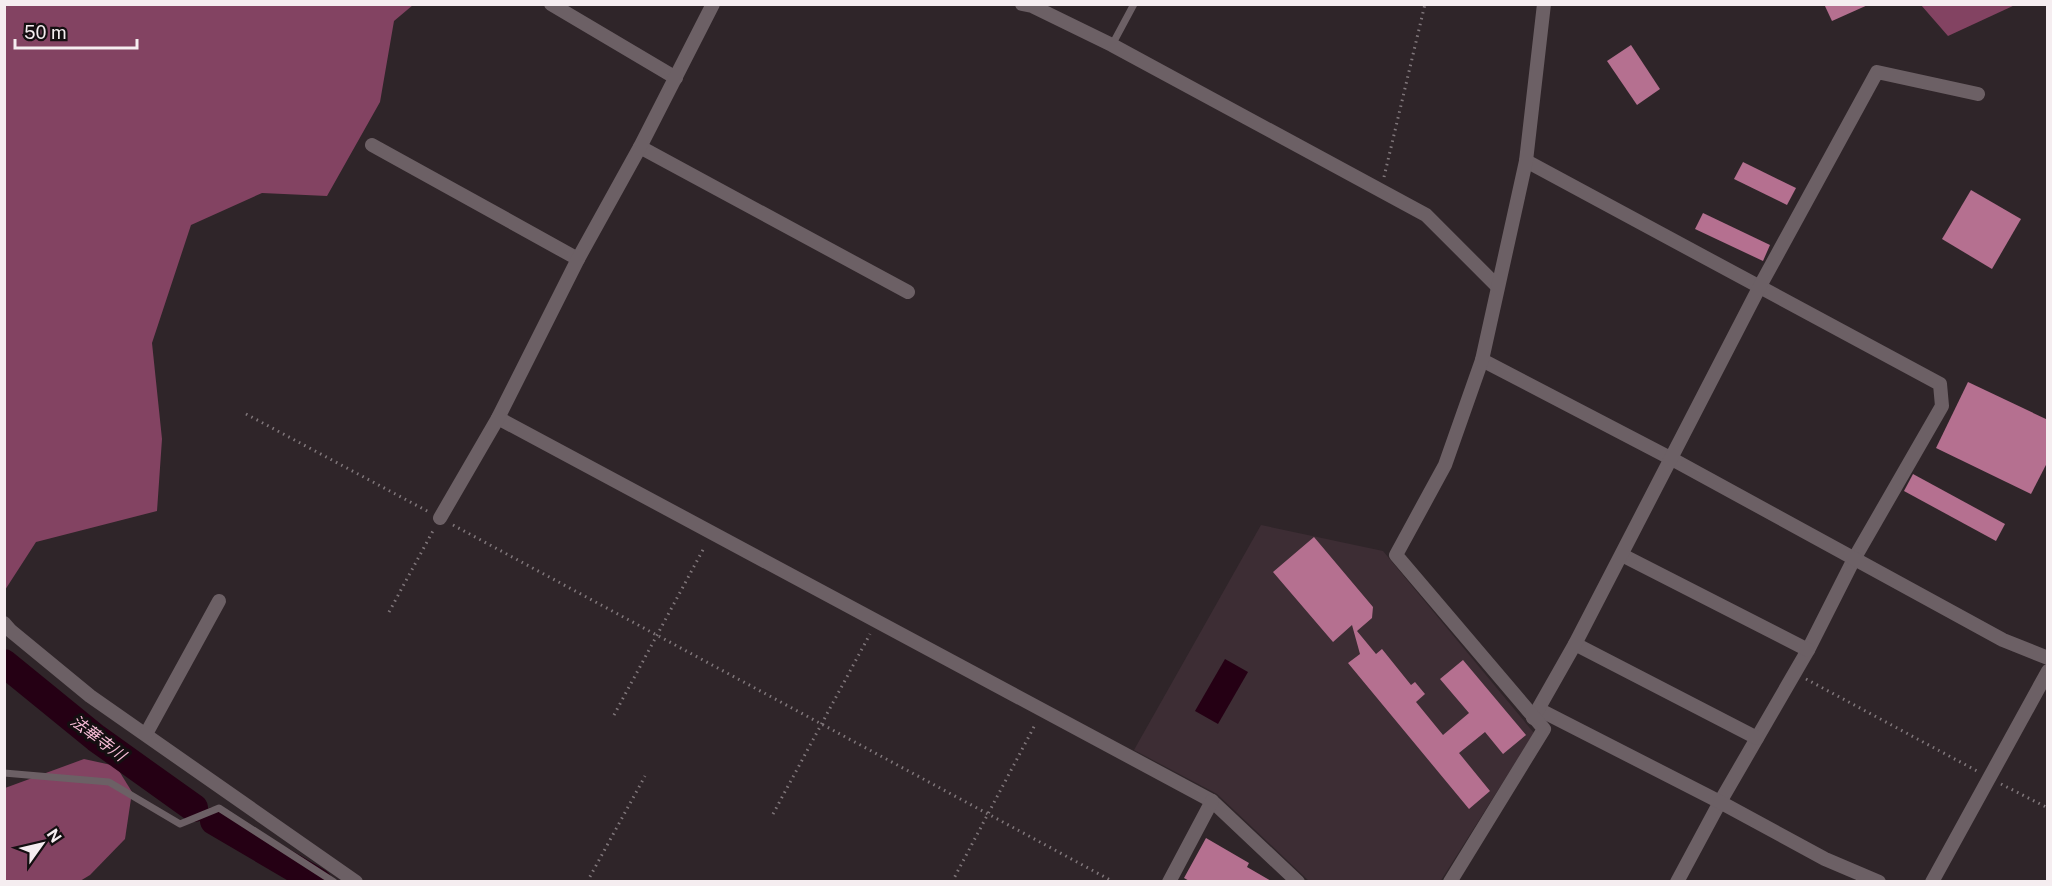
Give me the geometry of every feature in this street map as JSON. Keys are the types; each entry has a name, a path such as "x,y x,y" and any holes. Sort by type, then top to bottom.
{"street":[{"path":"551,4 676,78"},
{"path":"440,518 498,418 578,259 640,147 714,4"},
{"path":"1022,4 1032,6 1112,45 1426,215 1497,286"},
{"path":"1450,882 1544,729 1537,714 1396,555 1445,465 1482,360 1526,161 1544,4"},
{"path":"1537,714 1622,555 1760,286 1877,72 1978,94"},
{"path":"372,145 578,259"},
{"path":"640,147 908,292"},
{"path":"1526,161 1940,384 1942,406 1854,559 1808,650 1720,802 1677,882"},
{"path":"1482,360 1672,459 2003,640 2048,658"},
{"path":"498,418 1212,801 1298,882"},
{"path":"1622,555 1808,650"},
{"path":"146,734 219,601"},
{"path":"4,623 90,696 356,882"},
{"path":"1575,644 1757,738"},
{"path":"1932,882 2048,670"},
{"path":"1537,714 1720,802 1825,859 1879,882"},
{"path":"1168,882 1212,801"}],"lane":[{"path":"1112,45 1134,4"},
{"path":"4,773 109,782 180,824 219,808 334,882"}],"path":[{"path":"1380,190 1425,4"},
{"path":"246,414 1114,882"},
{"path":"389,612 440,518"},
{"path":"614,715 711,533"},
{"path":"773,814 876,621"},
{"path":"1795,673 2048,808"},
{"path":"952,882 1043,710"},
{"path":"586,882 645,776"}],"shaded area":[{"path":"5,4 413,5 394,21 380,102 327,196 262,193 191,225 152,343 162,439 157,511 36,542 5,590"},
{"path":"1921,5 2015,5 1948,36"},
{"path":"1261,525 1383,551 1534,733 1440,882 1309,881 1217,794 1134,750"},
{"path":"1225,659 1248,672 1218,724 1195,711"},
{"path":"84,759 116,766 132,792 125,839 90,875 80,881 5,882 5,788"}],"building":[{"path":"1824,4 1870,4 1832,21"},
{"path":"1631,45 1660,89 1637,105 1607,61"},
{"path":"1743,162 1796,188 1787,205 1734,179"},
{"path":"1971,190 2021,219 1992,269 1942,239"},
{"path":"1703,213 1770,245 1763,261 1695,229"},
{"path":"1968,382 2048,420 2048,461 2031,494 1936,448"},
{"path":"1913,474 2005,524 1996,541 1904,491"},
{"path":"1314,537 1373,607 1372,618 1357,631 1376,654 1382,649 1411,685 1415,682 1425,694 1416,702 1443,735 1469,713 1440,679 1463,660 1526,735 1503,754 1485,732 1459,753 1490,791 1469,809 1348,663 1360,654 1352,625 1333,642 1273,572"},
{"path":"1206,838 1249,863 1247,867 1273,882 1191,882 1184,878"}],"waterway":[{"name":"法華寺川","path":"4,663 96,738 194,808"},
{"name":"法華寺川","path":"214,821 318,882"}]}
